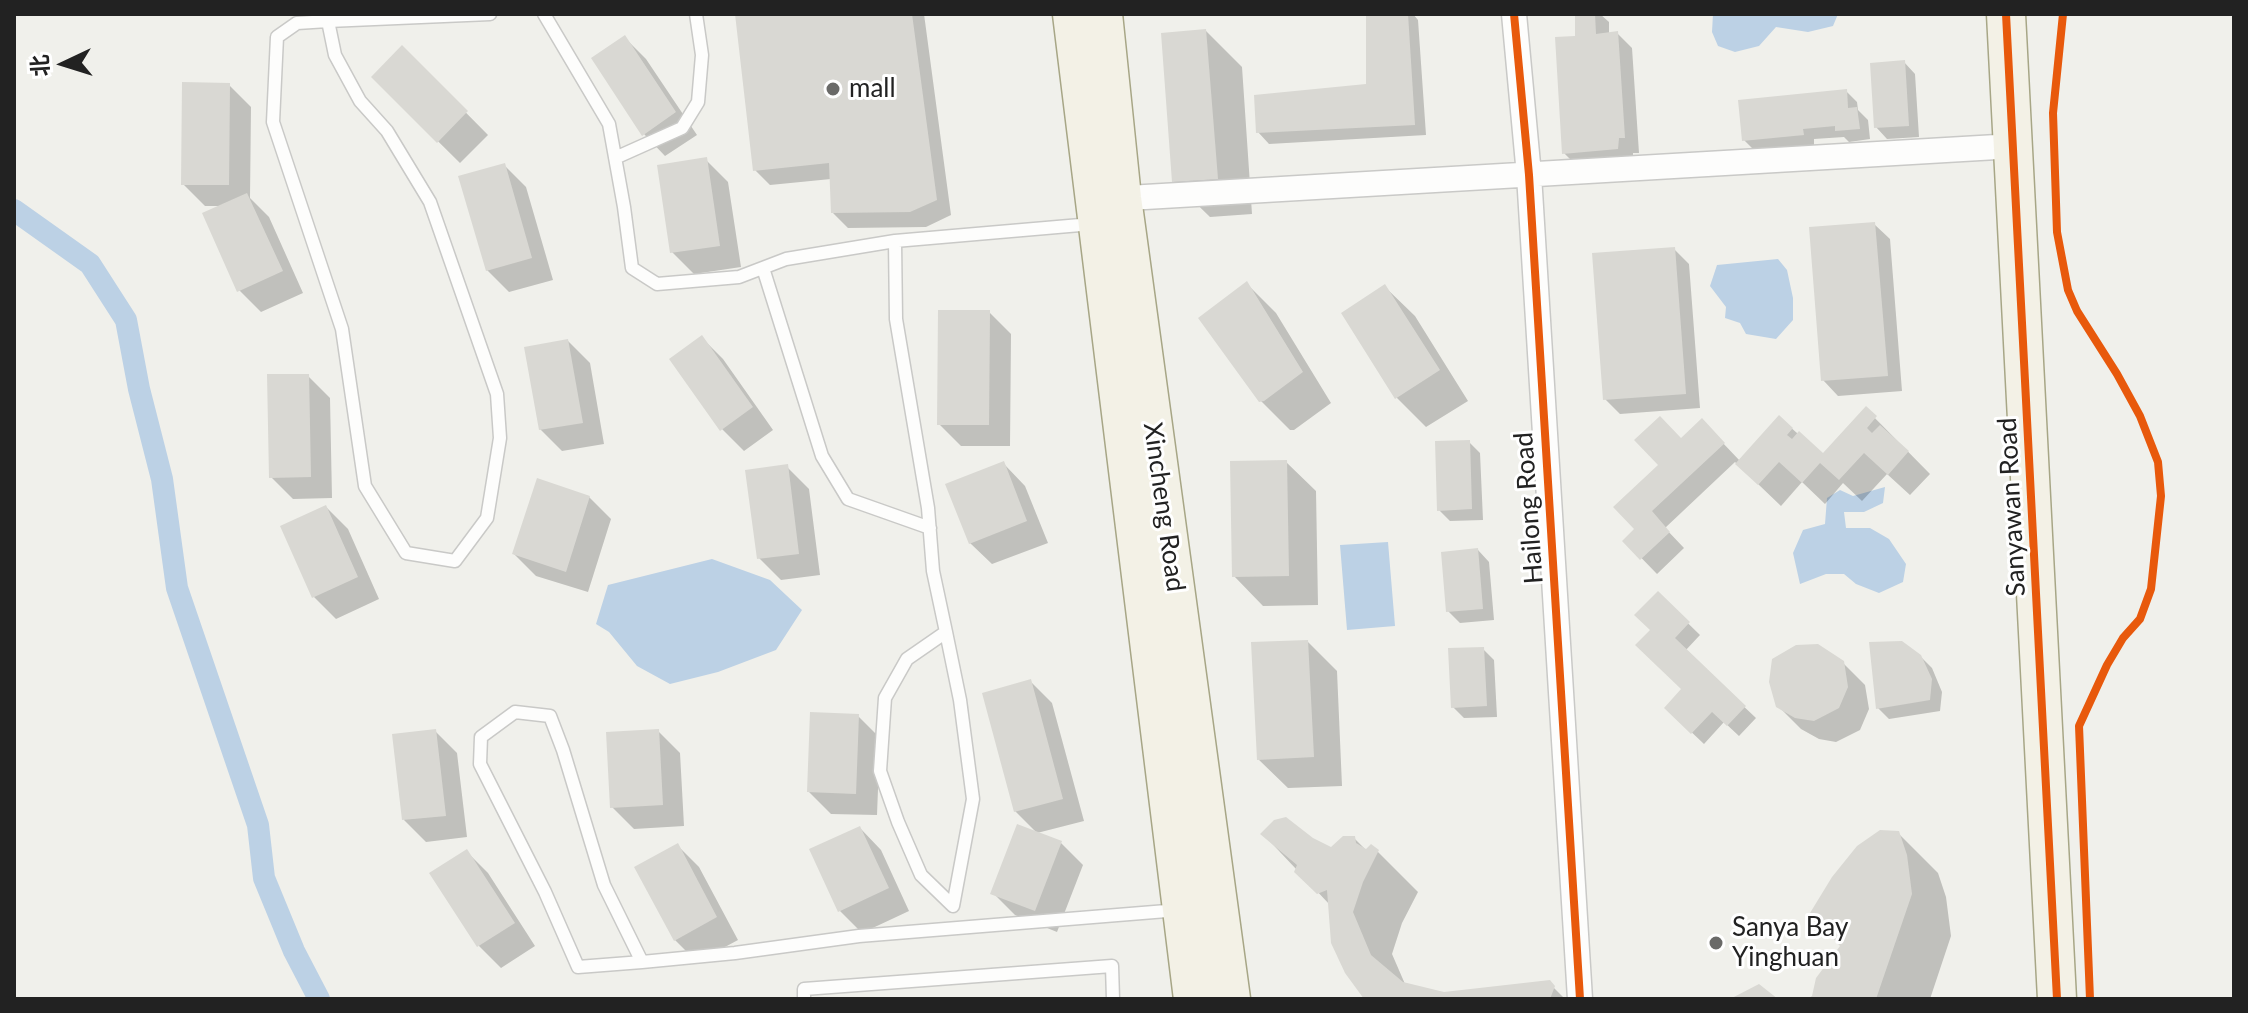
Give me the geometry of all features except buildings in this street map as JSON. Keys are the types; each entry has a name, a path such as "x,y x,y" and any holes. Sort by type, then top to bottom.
{"main road":[{"name":"Xincheng Road","path":"1072,14 1231,999"},
{"name":"Xincheng Road","path":"1103,14 1103,207 1193,999"},
{"name":"Sanyawan Road","path":"2006,14 2057,999"}],"street":[{"name":"Hailong Road","path":"1514,14 1529,175 1580,999"},
{"path":"1103,207 1529,175 2014,146"}],"lane":[{"path":"328,21 335,55 360,101 387,131 430,202 497,394 500,438 487,518 455,561 406,553 365,486 342,329 273,122 277,37 297,23 328,21 490,14"},
{"path":"544,14 609,124 632,268 657,284 739,277 786,259 1103,207"},
{"path":"615,158 682,128 698,102 702,55 696,14"},
{"path":"895,241 896,319 930,528 933,571 960,700 973,799 953,906 956,927"},
{"path":"763,268 822,456 848,499 930,528"},
{"path":"946,632 907,659 885,698 880,771 921,875 953,906"},
{"path":"642,962 604,885 550,716 515,712 481,737 480,764 545,892 578,967 642,962 735,953 859,936 1182,910"},
{"path":"804,999 804,989 1112,966 1113,999"}],"water":[{"path":"1713,14 1838,14 1833,26 1808,32 1776,27 1759,46 1735,52 1718,46 1712,32"},
{"path":"1778,259 1787,270 1793,298 1793,320 1776,339 1746,334 1740,323 1725,318 1726,307 1710,286 1717,265"},
{"path":"1885,487 1883,503 1864,512 1844,512 1846,528 1870,528 1889,539 1906,564 1903,582 1879,593 1856,584 1844,574 1826,574 1800,584 1793,553 1803,530 1825,524 1827,498 1840,490 1853,496"},
{"path":"1388,542 1395,626 1347,630 1340,545"},
{"path":"712,559 770,580 802,610 776,650 718,672 670,684 637,666 609,632 596,624 608,585"}],"waterway":[{"path":"14,210 90,264 126,320 139,389 162,479 177,588 258,825 264,878 294,951 319,999"}],"cycle path":[{"path":"1514,14 1529,175 1580,999"},
{"path":"2006,14 2057,999"},
{"path":"2063,14 2053,113 2057,232 2068,290 2077,311 2140,416 2158,462 2161,496 2151,589 2140,619 2123,638 2107,665 2079,726 2090,999"}],"place":[{"name":"mall","path":"833,89"},
{"name":"Sanya Bay Yinghuan","path":"1716,943"}]}
